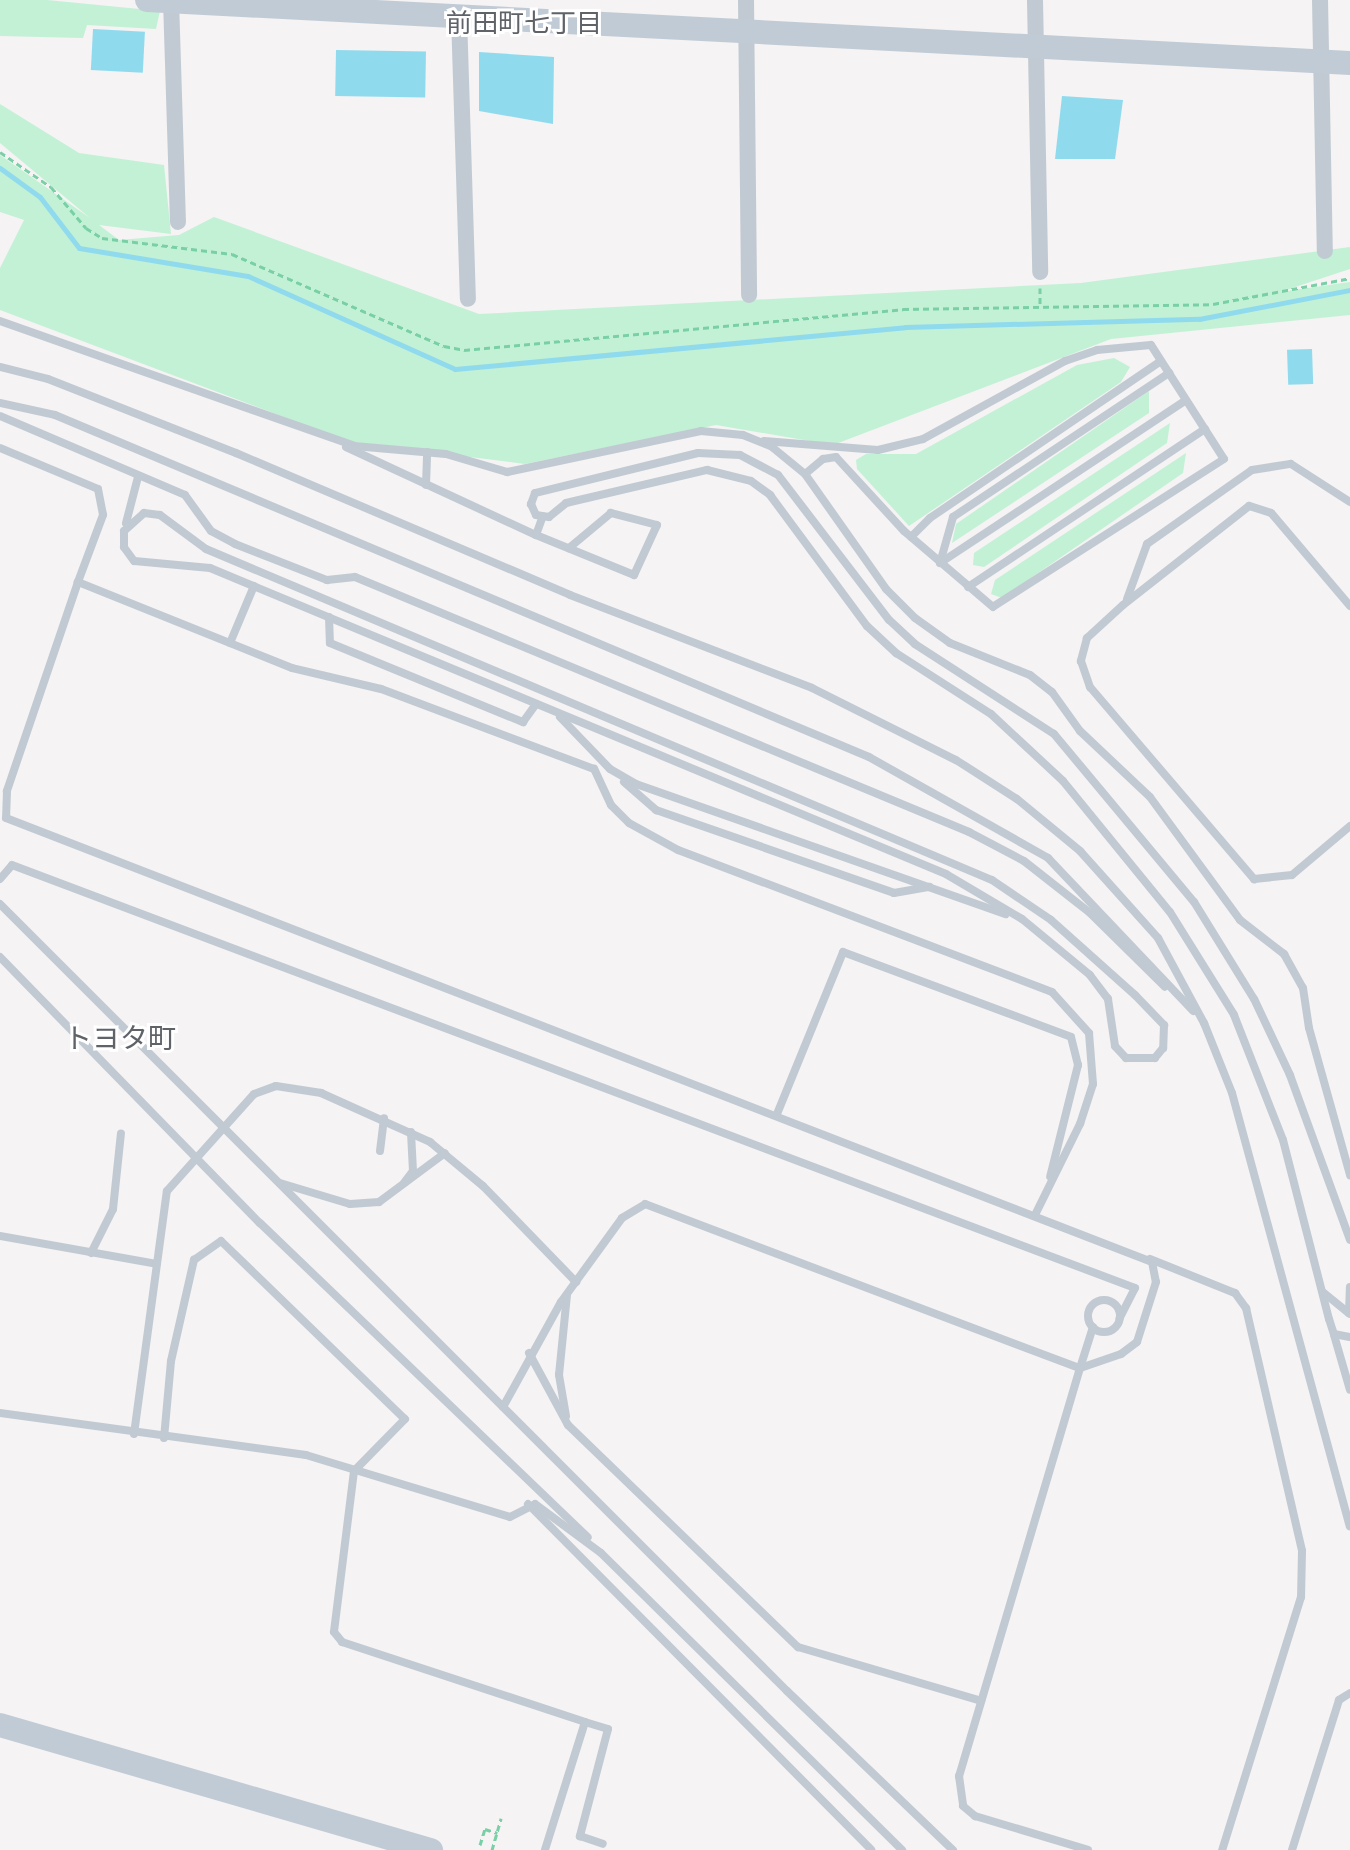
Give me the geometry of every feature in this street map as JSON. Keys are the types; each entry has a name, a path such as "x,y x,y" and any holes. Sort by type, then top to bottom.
{"street":[{"path":"178,222 163,0 459,8 747,31 1350,63"},
{"path":"746,0 749,295"},
{"path":"1035,0 1040,272"},
{"path":"1320,0 1325,251"},
{"path":"459,8 468,299"},
{"path":"0,1725 364,1841 431,1850"}],"lane":[{"path":"0,321 99,351 354,446 427,452 507,472 701,431 760,441 878,450 923,439 1065,361 1097,350 1151,345 1224,459 1004,603 993,607 911,537 836,457 823,459 805,474"},
{"path":"911,537 957,500 1161,361"},
{"path":"0,367 48,379 207,442 570,595 812,688 956,760 1017,799 1116,887 1158,938 1204,1023 1255,1164 1350,1526"},
{"path":"940,563 953,517 1169,373"},
{"path":"940,563 1186,400"},
{"path":"0,403 55,415 869,757 1048,858 1204,1023"},
{"path":"0,416 185,495 211,531 235,544 327,580 355,577 969,832 1024,861 1090,913 1204,1023"},
{"path":"968,587 1205,429"},
{"path":"324,436 536,535 634,575 657,525 611,513 569,548"},
{"path":"760,441 805,474 886,589 950,643 1030,675 1052,692 1080,731 1150,797 1240,920 1284,954 1303,988 1350,1175"},
{"path":"0,448 98,489 103,515 7,791 6,818 1235,1293 1246,1308 1302,1551 1301,1597 1222,1850"},
{"path":"850,469 858,448"},
{"path":"426,485 427,452"},
{"path":"543,516 531,504 542,489 698,453 740,455 778,475 889,620 915,644 1054,734 1194,902 1254,999 1290,1075 1350,1240"},
{"path":"1123,605 1147,544 1252,470 1291,464 1350,502"},
{"path":"543,516 559,514 566,503 707,470 751,481 770,495 867,626 896,653 991,714 1053,770 1170,912 1234,1015 1283,1140 1350,1390"},
{"path":"124,531 144,513 160,515 206,549 992,880 1051,920 1156,1015 1166,1036 1155,1058 1126,1058 1115,1046 1108,999 1090,975 1022,919 946,874 210,568 134,561 124,547 124,531 138,477"},
{"path":"1350,606 1271,513 1249,506 1123,605 1087,638 1082,648 1082,673 1245,873 1263,880 1292,875 1350,826"},
{"path":"536,535 543,516"},
{"path":"78,582 292,668 381,689 594,769 611,805 629,823 678,850 1052,992 1089,1033 1093,1084 1035,1215"},
{"path":"230,643 254,586"},
{"path":"329,617 330,643 523,722 536,704"},
{"path":"555,712 610,769 656,810 894,893 930,887"},
{"path":"610,769 636,784 1022,919"},
{"path":"0,879 12,865 1135,1288 1111,1330 1093,1327"},
{"path":"0,904 503,1407 953,1850"},
{"path":"777,1114 843,952 1071,1037 1078,1065 1046,1193"},
{"path":"0,957 260,1223 438,1389 902,1850"},
{"path":"134,1434 167,1191 254,1094 276,1086 303,1089 384,1118 445,1153 576,1282"},
{"path":"380,1151 384,1118"},
{"path":"396,1193 413,1171 411,1132"},
{"path":"91,1253 113,1209 121,1133"},
{"path":"280,1183 350,1204 379,1202 396,1193 445,1153"},
{"path":"503,1407 529,1353 567,1294 631,1208 645,1204 1080,1368 1121,1354 1137,1342 1156,1282 1152,1262 1144,1256"},
{"path":"0,1236 157,1264"},
{"path":"164,1438 171,1361 194,1260 221,1241 405,1419 354,1471 333,1613 334,1632 342,1642 608,1729 580,1836 603,1844"},
{"path":"1349,1314 1350,1287"},
{"path":"1323,1293 1349,1314"},
{"path":"567,1294 559,1395 568,1425"},
{"path":"1088,1850 975,1816 963,1806 959,1776 1093,1327 1089,1311 1100,1300 1115,1304 1120,1318"},
{"path":"1334,1334 1350,1337"},
{"path":"529,1353 568,1425 798,1647 981,1701"},
{"path":"0,1413 134,1434 306,1455 510,1517 528,1504"},
{"path":"528,1504 545,1509 601,1553"},
{"path":"528,1504 871,1850"},
{"path":"1292,1850 1339,1700 1350,1693"},
{"path":"545,1850 585,1722"}],"path":[{"path":"0,152 51,187 86,228 102,238 232,254 444,346 464,350 903,309 1213,304 1350,278"},
{"path":"492,1850 501,1818"},
{"path":"480,1845 485,1829 497,1833"}],"green space":[{"path":"0,0 47,0 160,11 156,29 87,25 83,38 0,36"},
{"path":"0,104 79,153 164,165 171,234 99,225 119,240 179,235 214,217 479,314 1081,283 1350,247 1350,269 1280,292 1350,282 1350,315 1111,339 833,445 716,425 525,464 350,442 0,310 0,268 24,220 0,212 0,155 90,218 0,143"},
{"path":"1114,358 1130,367 1121,382 909,526 857,469 856,460 866,454 916,454 1077,365"},
{"path":"1149,391 1149,413 952,543 956,524"},
{"path":"1170,423 1167,443 984,567 973,565 974,553"},
{"path":"1186,453 1183,473 1002,598 991,594 995,580"}],"water":[{"path":"93,29 145,32 143,73 91,70"},
{"path":"336,50 426,52 425,98 335,96"},
{"path":"479,52 554,57 553,124 479,111"},
{"path":"1062,96 1123,100 1115,159 1055,159"},
{"path":"1312,349 1313,384 1288,385 1287,350"}],"waterway":[{"path":"0,168 40,197 79,248 248,276 455,369 905,327 1199,319 1350,290"}],"district":[{"name":"前田町七丁目","path":"524,23"},
{"name":"トヨタ町","path":"120,1038"}]}
